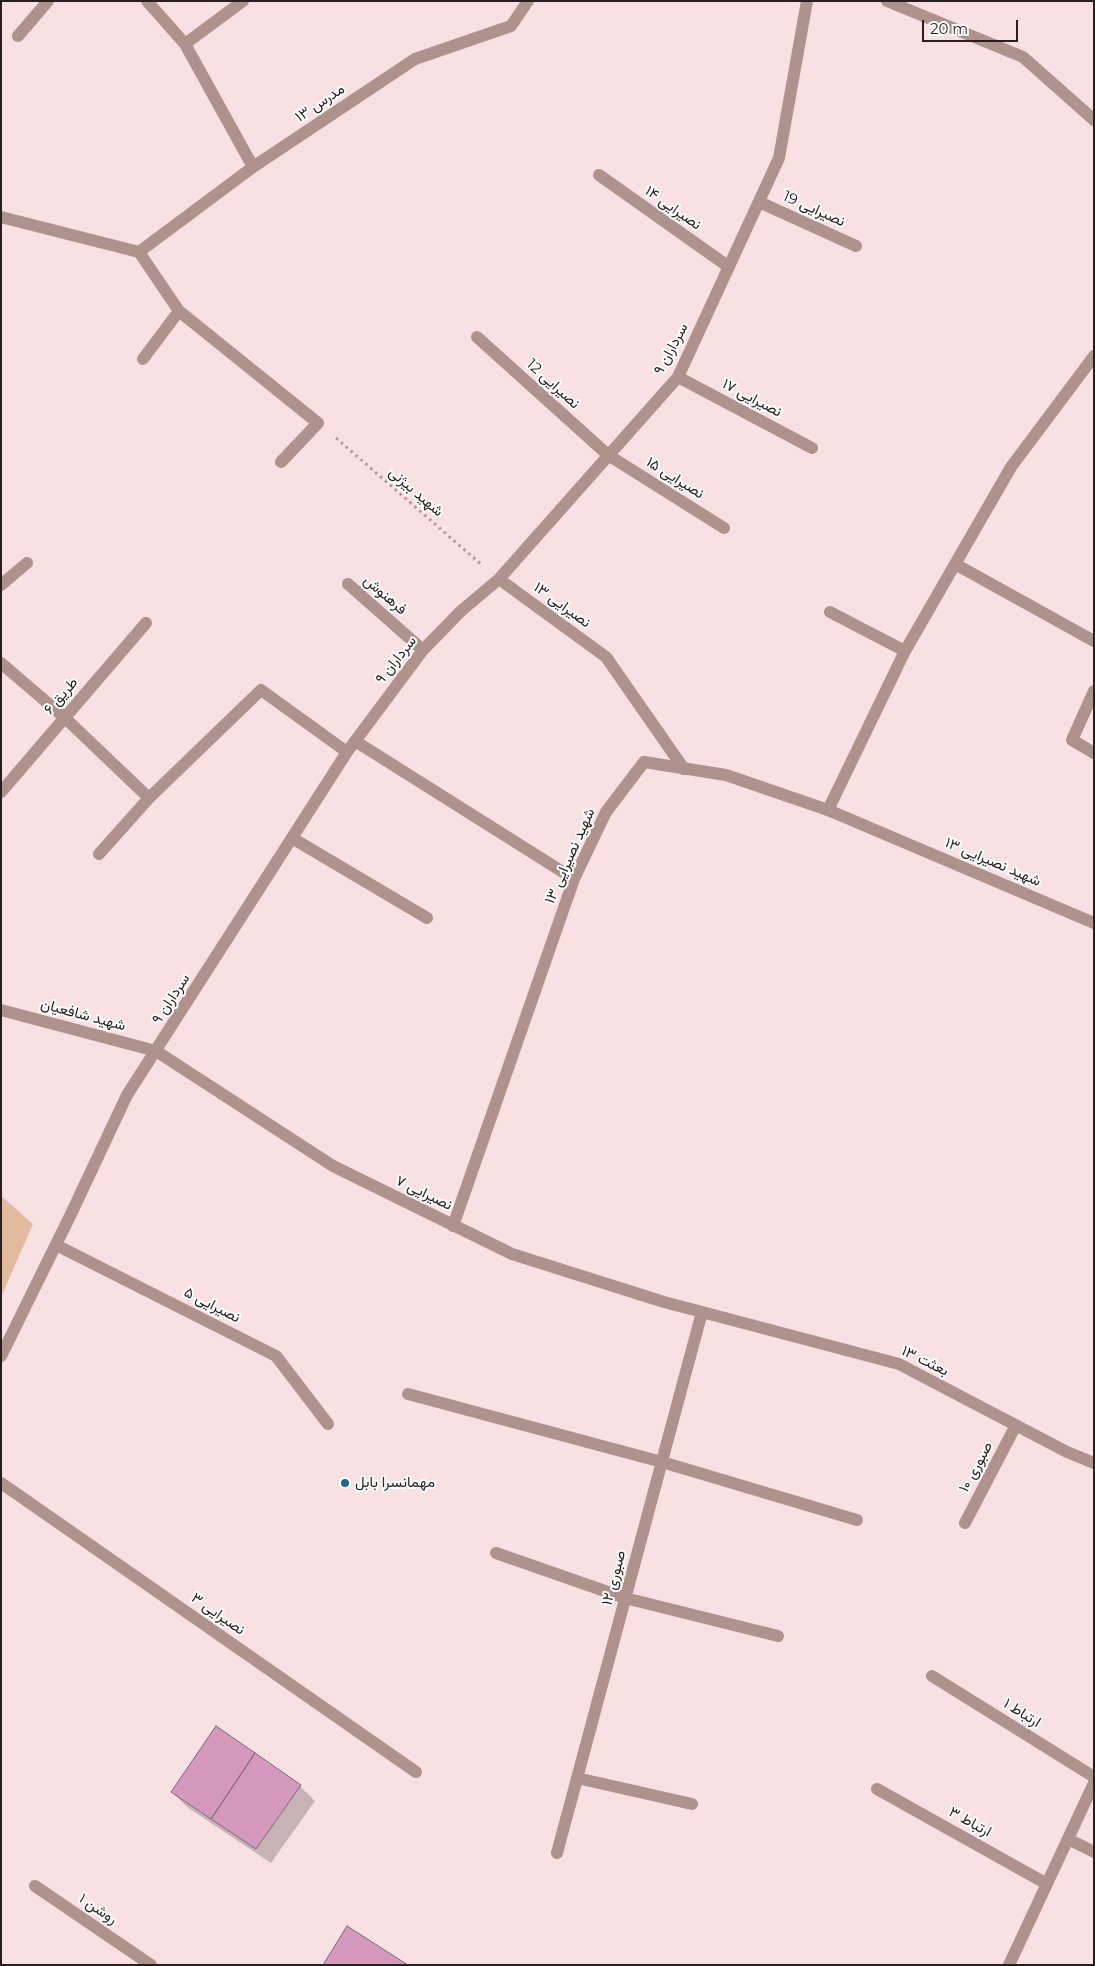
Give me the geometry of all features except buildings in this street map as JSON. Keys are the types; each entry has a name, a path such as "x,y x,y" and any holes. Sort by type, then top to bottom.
{"street":[{"path":"18,36 48,1"},
{"path":"147,1 185,44 253,167"},
{"path":"185,44 243,1"},
{"name":"مدرس ۱۳","path":"138,252 253,167 415,59 511,26 528,1"},
{"name":"سرداران ۹","path":"1,1356 127,1095 351,747 423,650 461,611 499,579 678,377 779,158 807,1"},
{"path":"887,1 1023,57 1094,120"},
{"name":"نصیرایی ۱۴","path":"599,175 729,266"},
{"name":"نصیرایی 19","path":"758,202 856,246"},
{"path":"1,218 138,252 179,311 318,423 281,462"},
{"path":"143,359 179,311"},
{"name":"نصیرایی 12","path":"477,338 608,455"},
{"path":"828,810 905,651 1011,467 1094,356"},
{"name":"نصیرایی ۱۷","path":"678,377 812,448"},
{"name":"نصیرایی ۱۵","path":"608,455 724,528"},
{"path":"1,586 27,563"},
{"path":"955,564 1094,641"},
{"name":"نصیرایی ۱۳","path":"499,579 606,657 684,769"},
{"name":"فرهنوش","path":"348,584 423,650"},
{"path":"830,612 905,651"},
{"name":"طریق ۶","path":"1,792 146,623"},
{"path":"1,663 64,717 149,798"},
{"path":"99,854 149,798 262,690 351,747 574,879"},
{"path":"1094,691 1072,740 1094,753"},
{"name":"شهید نصیرایی ۱۳","path":"453,1226 574,879 606,812 644,762 726,776 828,810 1094,923"},
{"path":"292,838 427,918"},
{"name":"شهید شافعیان","path":"1,1010 156,1051"},
{"name":"نصیرایی ۷","path":"156,1051 333,1166 453,1226 512,1254 664,1302 702,1312"},
{"name":"نصیرایی ۵","path":"56,1245 276,1356 328,1424"},
{"name":"بعثت ۱۳","path":"702,1312 899,1364 1067,1452 1094,1463"},
{"name":"صبوری ۱۲","path":"557,1853 702,1312"},
{"path":"408,1394 662,1462 858,1520"},
{"name":"صبوری ۱۰","path":"965,1523 1016,1425"},
{"name":"نصیرایی ۳","path":"1,1483 416,1772"},
{"path":"496,1554 625,1598 778,1636"},
{"name":"ارتباط ۱","path":"932,1676 1094,1777"},
{"path":"577,1778 692,1804"},
{"path":"1009,1965 1094,1783"},
{"name":"ارتباط ۳","path":"877,1789 1047,1884"},
{"path":"1068,1839 1094,1852"},
{"name":"روشن ۱","path":"35,1886 145,1963"}],"path":[{"name":"شهید بیژنی","path":"318,423 499,579"}],"shaded area":[{"path":"1,1196 33,1224 1,1297"}],"place":[{"name":"مهمانسرا بابل","path":"345,1483"}]}
